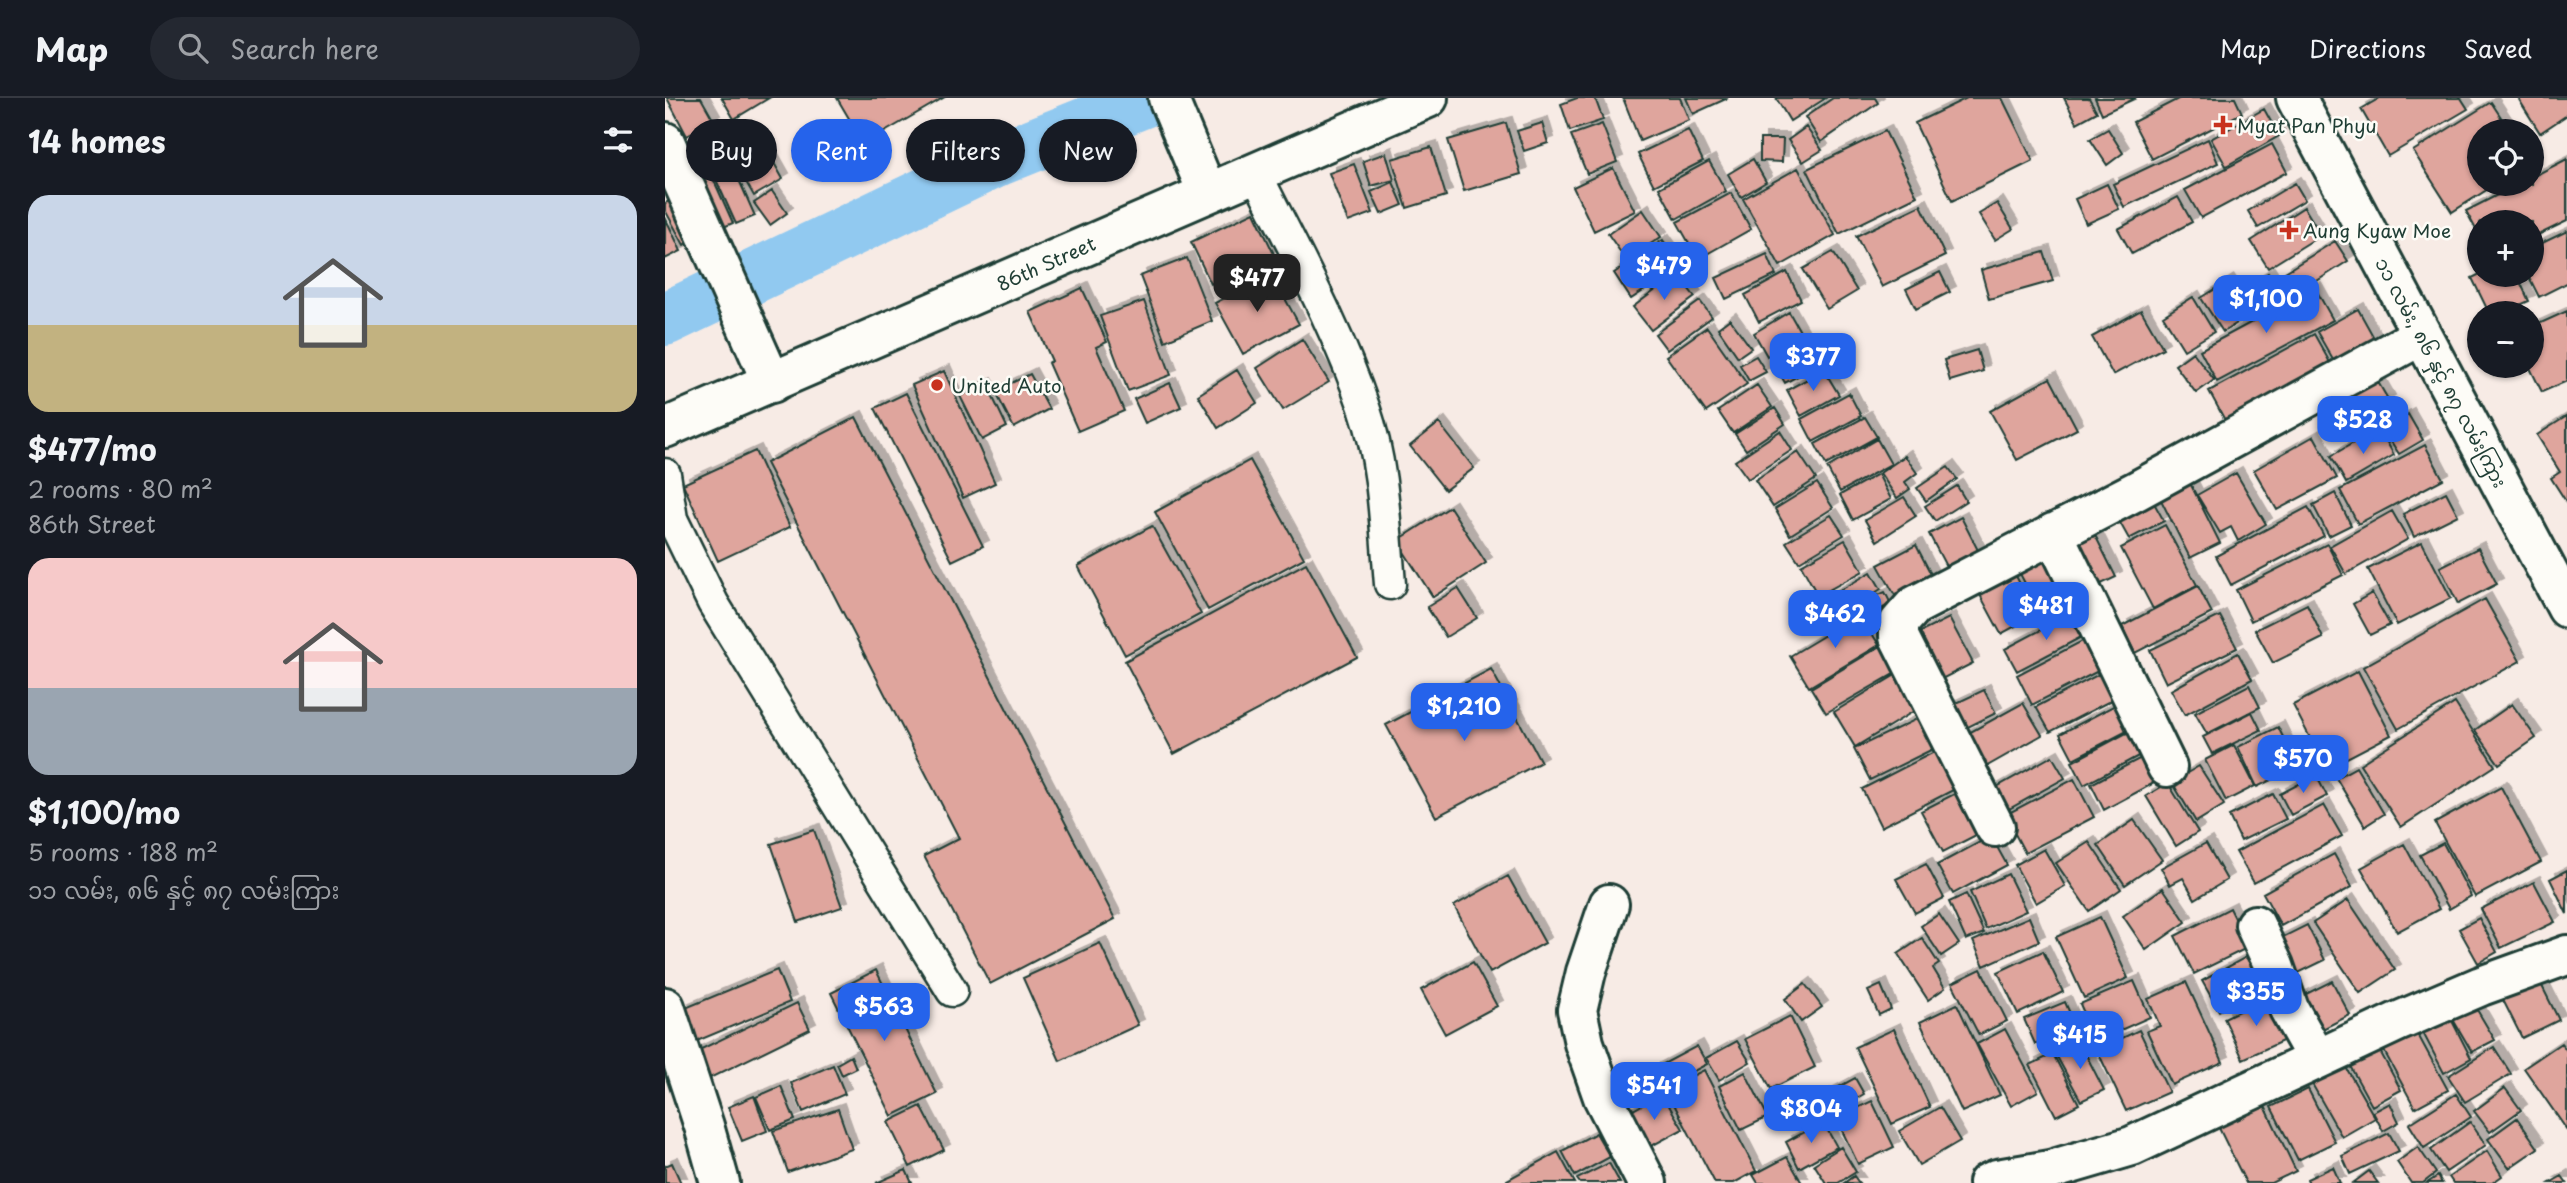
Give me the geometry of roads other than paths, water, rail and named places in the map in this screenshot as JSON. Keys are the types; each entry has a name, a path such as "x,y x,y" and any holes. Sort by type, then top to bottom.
{"street":[{"path":"1168,98 1207,192"},
{"name":"86th Street","path":"665,428 1428,98"},
{"name":"၁၁ လမ်း, ၈၆ နှင့် ၈၇ လမ်းကြား","path":"2296,98 2567,608"},
{"path":"665,142 772,383"},
{"path":"1995,827 1899,636 1899,622 1914,606 2136,491 2422,335"},
{"path":"2053,533 2168,767"},
{"path":"1608,904 1577,1010 1584,1043 1603,1097 1647,1183"},
{"path":"2255,925 2274,966 2289,1009 2317,1059"},
{"path":"1988,1183 2050,1170 2131,1146 2481,986 2567,955"},
{"path":"665,1007 720,1183"}],"lane":[{"path":"1255,172 1330,325 1366,411 1382,482 1389,584"},
{"path":"665,474 672,519 713,603 952,991"}],"waterway":[{"path":"665,319 999,159 1151,98"}],"place":[{"name":"Myat Pan Phyu","path":"2223,125"},
{"name":"Aung Kyaw Moe","path":"2289,230"},
{"name":"United Auto","path":"937,385"}]}
